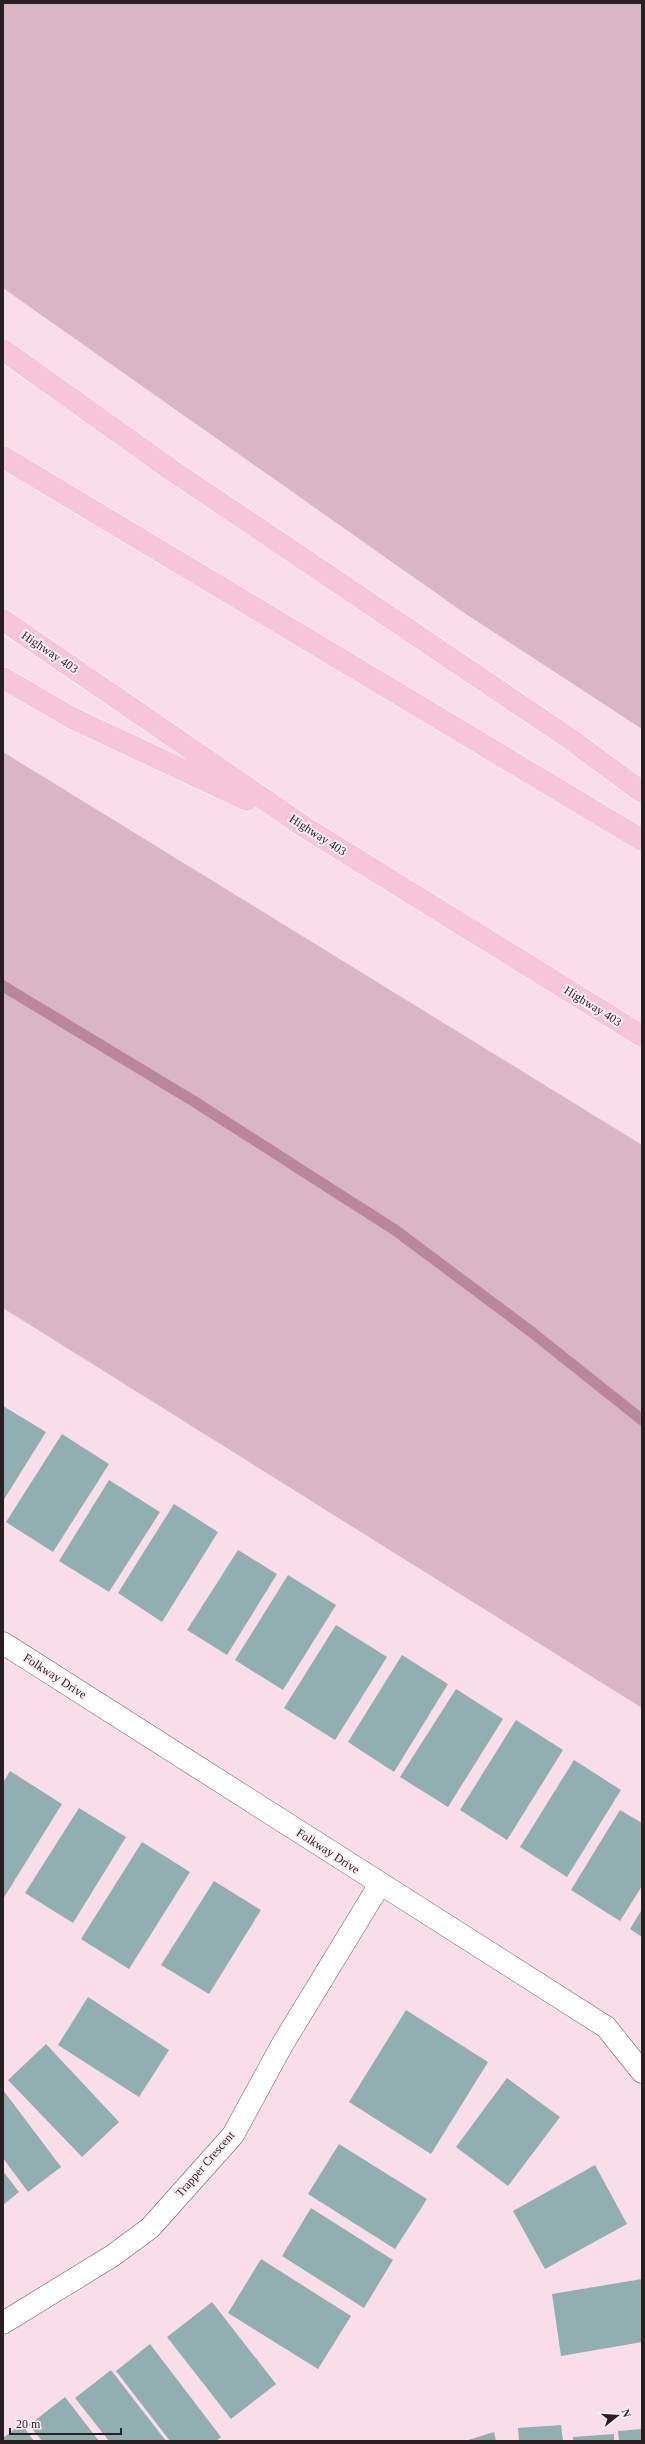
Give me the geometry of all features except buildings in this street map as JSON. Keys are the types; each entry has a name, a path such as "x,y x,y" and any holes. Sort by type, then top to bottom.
{"highway":[{"path":"3,350 170,469 566,736 642,792"},
{"path":"3,457 642,840"},
{"name":"Highway 403","path":"3,620 306,828 642,1036"},
{"path":"3,678 72,718 306,828"}],"street":[{"name":"Folkway Drive","path":"3,1643 606,2027 642,2072"},
{"name":"Trapper Crescent","path":"3,2323 112,2256 150,2228 233,2135 282,2045 380,1884"}],"shaded area":[{"path":"3,3 642,3 642,729 463,612 3,288"},
{"path":"3,752 642,1145 642,1708 3,1308"}],"waterway":[{"path":"3,986 195,1102 395,1230 529,1330 642,1420"}]}
